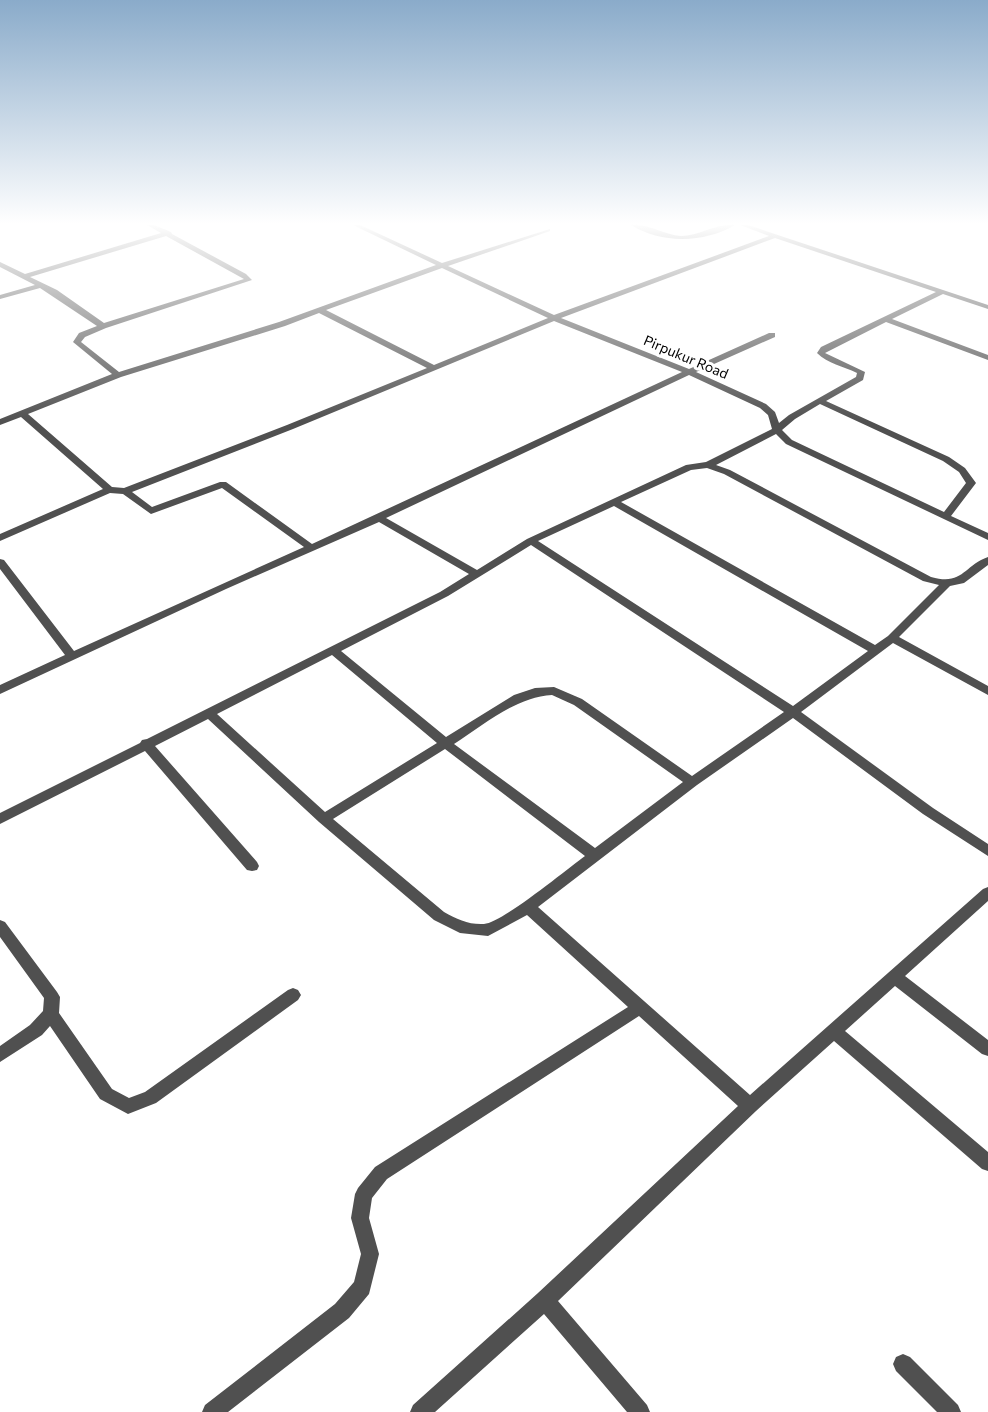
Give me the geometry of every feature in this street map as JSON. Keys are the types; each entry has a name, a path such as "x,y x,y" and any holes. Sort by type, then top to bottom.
{"street":[{"path":"0,297 22,291"},
{"path":"51,291 103,326"},
{"path":"118,375 77,342 82,335 103,326 214,291"},
{"path":"0,422 118,375 372,291"},
{"name":"Pirpukur Road","path":"495,291 554,318 689,372 763,406 772,414 777,430 789,442 988,537"},
{"path":"0,538 109,490 125,491 554,318 627,291"},
{"path":"939,291 988,307"},
{"path":"0,819 444,594 531,541 688,467 708,465 777,430 792,417 860,378 861,372 825,358 820,353 824,349 942,292"},
{"path":"320,310 434,368"},
{"path":"886,319 988,358"},
{"path":"0,690 379,518 772,335"},
{"path":"820,401 946,459 962,470 970,483 945,517"},
{"path":"23,414 109,490"},
{"path":"708,465 727,472 927,579 945,585 958,583 988,560"},
{"path":"125,491 152,511 223,484 311,548"},
{"path":"614,502 875,650"},
{"path":"379,518 477,574"},
{"path":"531,541 793,712 928,811 988,851"},
{"path":"0,562 72,656"},
{"path":"208,712 324,819 439,916 460,927 488,930 528,907 692,782 793,712 892,638 945,585"},
{"path":"892,638 988,691"},
{"path":"333,650 384,696 594,855"},
{"path":"324,819 518,698 535,692 554,691 578,702 692,782"},
{"path":"146,743 252,866"},
{"path":"420,1412 545,1300 750,1106 988,893"},
{"path":"528,907 750,1106"},
{"path":"0,926 52,997 51,1014 106,1094 128,1106 150,1098 293,995"},
{"path":"895,976 988,1049"},
{"path":"212,1412 342,1311 362,1287 370,1254 360,1218 363,1194 381,1173 641,1007"},
{"path":"0,1055 36,1030 51,1014"},
{"path":"834,1030 988,1163"},
{"path":"545,1300 639,1412"},
{"path":"903,1364 951,1412"}]}
